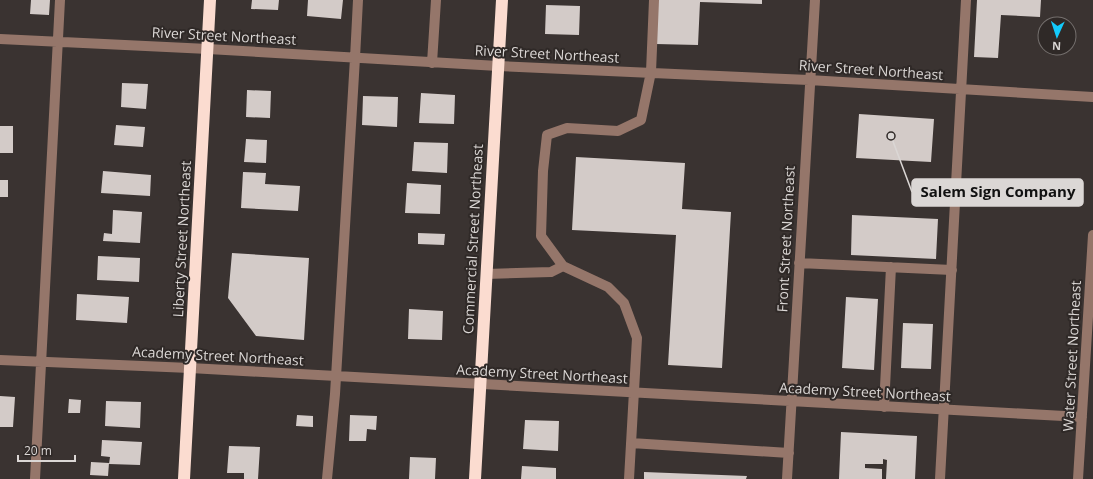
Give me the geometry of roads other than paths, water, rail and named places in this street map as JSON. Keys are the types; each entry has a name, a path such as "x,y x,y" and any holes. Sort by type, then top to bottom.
{"highway":[{"name":"Liberty Street Northeast","path":"184,479 210,0"},
{"name":"Commercial Street Northeast","path":"475,479 479,384 502,0"}],"street":[{"path":"35,479 60,0"},
{"path":"327,479 335,394 358,0"},
{"path":"432,63 436,0"},
{"path":"628,479 637,338 624,303 608,287 563,266 540,236 543,170 547,135 567,128 618,131 641,120 651,72 654,0"},
{"name":"Front Street Northeast","path":"787,479 809,80 815,0"},
{"path":"940,479 945,410 966,0"},
{"name":"River Street Northeast","path":"0,39 208,49 432,63 809,80 1093,97"},
{"name":"Water Street Northeast","path":"1078,479 1093,235"},
{"path":"799,264 952,270"},
{"path":"486,274 551,272 563,266"},
{"path":"884,407 891,267"},
{"name":"Academy Street Northeast","path":"0,360 190,368 1082,417"},
{"path":"631,443 789,453"}],"place":[{"name":"Salem Sign Company","path":"891,136"}]}
